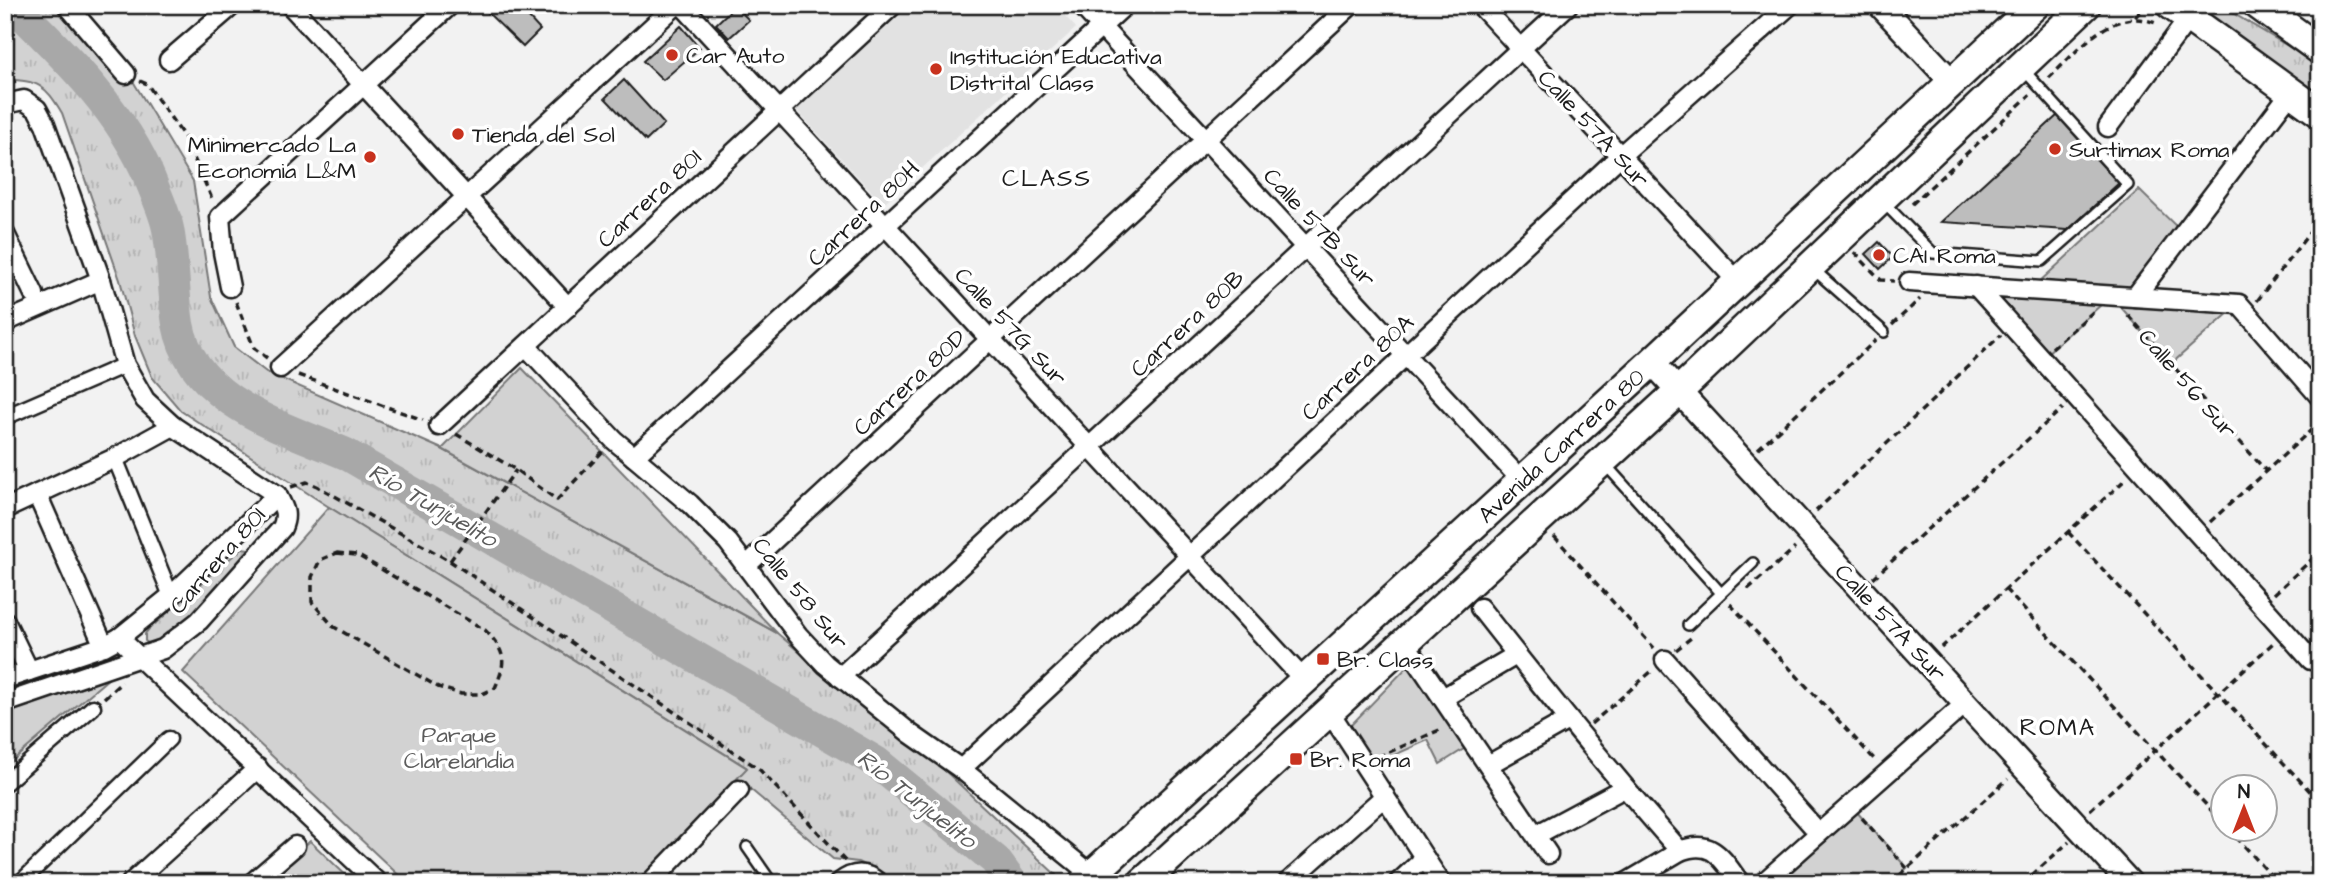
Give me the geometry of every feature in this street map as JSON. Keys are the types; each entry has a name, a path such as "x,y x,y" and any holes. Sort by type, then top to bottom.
{"main road":[{"name":"Avenida Carrera 80","path":"1087,879 1652,362 2035,5"},
{"name":"Avenida Carrera 80","path":"1142,883 1603,462 2086,5"},
{"path":"2271,11 2320,50"},
{"path":"2166,12 2320,113"}],"street":[{"path":"67,5 126,74"},
{"path":"169,60 233,5"},
{"path":"290,5 568,307"},
{"path":"230,287 220,217 450,5"},
{"path":"280,368 676,5"},
{"name":"Calle 57G Sur","path":"682,5 1304,680"},
{"name":"Carrera 80I","path":"439,426 892,5"},
{"name":"Calle 57B Sur","path":"1081,5 1522,481"},
{"name":"Carrera 80H","path":"634,457 1125,5"},
{"name":"Carrera 80D","path":"747,565 1351,5"},
{"name":"Calle 57A Sur","path":"1480,5 1738,282"},
{"name":"Carrera 80B","path":"840,677 1568,5"},
{"name":"Carrera 80A","path":"961,769 1620,156 1790,5"},
{"path":"1880,5 1952,82"},
{"path":"2108,127 2166,12"},
{"path":"2135,297 2291,92"},
{"path":"5,104 24,100 37,109 46,124 101,280 125,365 145,400 173,426 277,495"},
{"path":"5,234 34,294"},
{"path":"5,322 101,280"},
{"path":"1909,282 2111,295 2244,309 2317,387"},
{"path":"1976,286 2311,660"},
{"name":"Calle 58 Sur","path":"526,346 614,440 690,504 747,565 798,635 840,677 911,734 961,769 1087,879"},
{"name":"Calle 57A Sur","path":"1652,362 2130,883"},
{"path":"5,417 125,365"},
{"path":"5,509 116,457 173,426"},
{"path":"116,457 170,596"},
{"path":"37,494 111,642 142,660 378,883"},
{"name":"Carrera 80I","path":"5,679 111,642 170,596 277,495 286,510 287,517 282,528 186,634 142,660 5,703"},
{"path":"1480,608 1567,720 1680,851"},
{"path":"5,621 29,671"},
{"path":"1405,643 1548,854"},
{"path":"1443,698 1516,654"},
{"path":"1665,660 1819,833"},
{"path":"1763,883 1966,703"},
{"path":"5,783 93,707"},
{"path":"1329,712 1441,883"},
{"path":"1488,765 1567,720"},
{"path":"20,883 169,739"},
{"path":"131,883 258,768"},
{"path":"1536,835 1623,788"},
{"path":"650,883 739,790"},
{"path":"1287,883 1385,796"},
{"path":"252,883 295,846"},
{"path":"1626,883 1691,846 1704,846 1713,850 1740,883"},
{"path":"1398,883 1425,858"},
{"path":"839,883 856,874 872,876 879,883"}],"lane":[{"path":"1881,200 1933,253 2042,261 2128,185 2021,67"},
{"path":"1810,267 1884,332"},
{"path":"1603,462 1721,593"},
{"path":"1688,625 1753,563"},
{"path":"747,847 772,883"}],"path":[{"path":"2146,5 2166,12"},
{"path":"126,74 147,84 184,138 220,217"},
{"path":"2244,309 2320,219"},
{"path":"1841,238 1881,280 1909,282"},
{"path":"1744,462 1937,284"},
{"path":"230,287 254,348 280,368 458,435 516,470 557,500 614,440"},
{"path":"2041,358 2111,295"},
{"name":"Calle 56 Sur","path":"2111,295 2266,471"},
{"path":"1801,524 2011,326"},
{"path":"1861,589 2075,397"},
{"path":"2198,533 2320,422"},
{"path":"1927,661 2138,468"},
{"path":"450,561 516,470"},
{"path":"277,495 292,486 307,482 450,561 759,769 856,874"},
{"path":"1539,520 1665,660"},
{"path":"2068,532 2320,802"},
{"path":"2262,605 2320,552"},
{"path":"337,553 357,555 485,630 496,641 503,654 503,668 495,688 482,694 461,694 438,687 334,627 312,602 312,577 320,560 337,553"},
{"path":"2006,589 2210,809"},
{"path":"1730,604 1887,773"},
{"path":"2023,883 2155,750 2286,632"},
{"path":"93,707 142,660"},
{"path":"1363,763 1459,722"},
{"path":"1891,883 2023,766"},
{"path":"1851,805 1907,868"},
{"path":"2241,842 2278,883"}],"shaded area":[{"name":"Institución Educativa Distrital Class","path":"911,5 1055,5 1076,28 883,204 796,110"}],"green space":[{"path":"5,5 75,5 127,71 193,181 211,297 234,347 266,372 442,449 777,633 838,685 908,736 1056,875 1046,883 899,883 858,862 833,859 737,778 746,767 329,507 181,411 152,377 135,336 120,280 62,113 40,86 26,81 5,79"},
{"path":"2195,5 2219,5 2320,65 2320,97"},
{"path":"2139,190 2184,234 2136,296 2239,304 2171,364 2111,296 2046,354 1990,293 2025,295"},
{"path":"522,368 777,633 442,449"},
{"name":"Parque Clarelandia","path":"329,507 747,768 638,883 407,883 183,672"},
{"path":"242,548 249,549 246,557 200,608 159,640 148,643 145,641 145,634 149,629"},
{"path":"1410,664 1467,747 1440,764 1428,740 1372,765 1348,728"},
{"path":"116,672 5,767 5,710"},
{"path":"1856,811 1907,868 1891,883 1777,883"},
{"path":"310,841 354,883 262,883"}],"building":[{"path":"517,5 540,30 523,47 482,7"},
{"path":"735,6 749,20 729,38 716,24"},
{"name":"Car Auto","path":"681,26 700,48 663,80 643,61"},
{"path":"624,80 664,124 646,141 605,98"},
{"name":"Surtimax Roma","path":"2058,115 2120,182 2068,230 1941,222"},
{"name":"CAI Roma","path":"1879,242 1893,257 1880,269 1866,254"}],"waterway":[{"name":"Río Tunjuelito","path":"13,5 90,86 124,130 138,154 167,223 178,324 187,351 201,373 221,392 269,422 346,454 876,762 995,860 1012,883"}],"place":[{"name":"Car Auto","path":"672,55"},
{"name":"Institución Educativa Distrital Class","path":"936,69"},
{"name":"Tienda del Sol","path":"458,134"},
{"name":"Surtimax Roma","path":"2055,149"},
{"name":"Minimercado La Economia L&M","path":"370,157"},
{"name":"CAI Roma","path":"1879,255"},
{"name":"Br. Class","path":"1323,659"},
{"name":"Br. Roma","path":"1296,759"}],"district":[{"name":"CLASS","path":"1047,178"},
{"name":"ROMA","path":"2058,727"}]}
